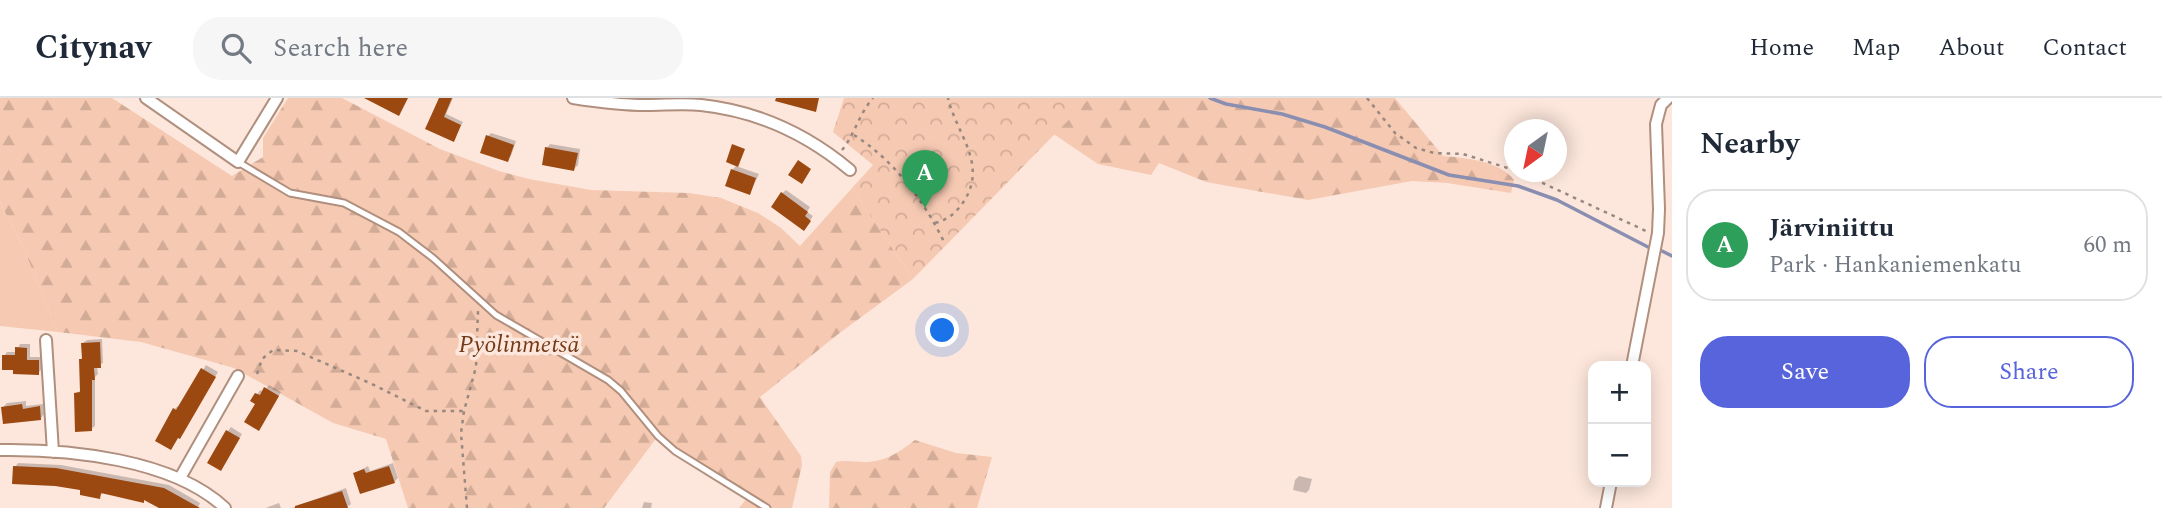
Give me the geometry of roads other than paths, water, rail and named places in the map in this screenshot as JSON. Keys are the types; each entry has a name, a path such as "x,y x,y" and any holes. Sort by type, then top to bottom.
{"street":[{"path":"146,98 238,162 277,98"},
{"path":"573,98 627,105 701,105 756,116 796,133 850,170"},
{"path":"1633,361 1657,236 1659,209 1656,124 1661,105 1668,98"},
{"path":"46,340 53,452"},
{"path":"180,478 238,376"},
{"path":"0,450 53,452 124,463 180,478 199,487 225,508"},
{"path":"1606,508 1610,487"}],"lane":[{"path":"238,162 290,193 344,203 389,227 433,258 496,315 608,380 667,443 767,508"}],"waterway":[{"path":"1210,98 1325,127 1449,175 1518,186 1557,200 1648,247"},
{"path":"1662,251 1672,256"}],"place":[{"name":"Järviniittu","path":"925,208"}],"park label":[{"name":"Pyölinmetsä","path":"519,344"}]}
